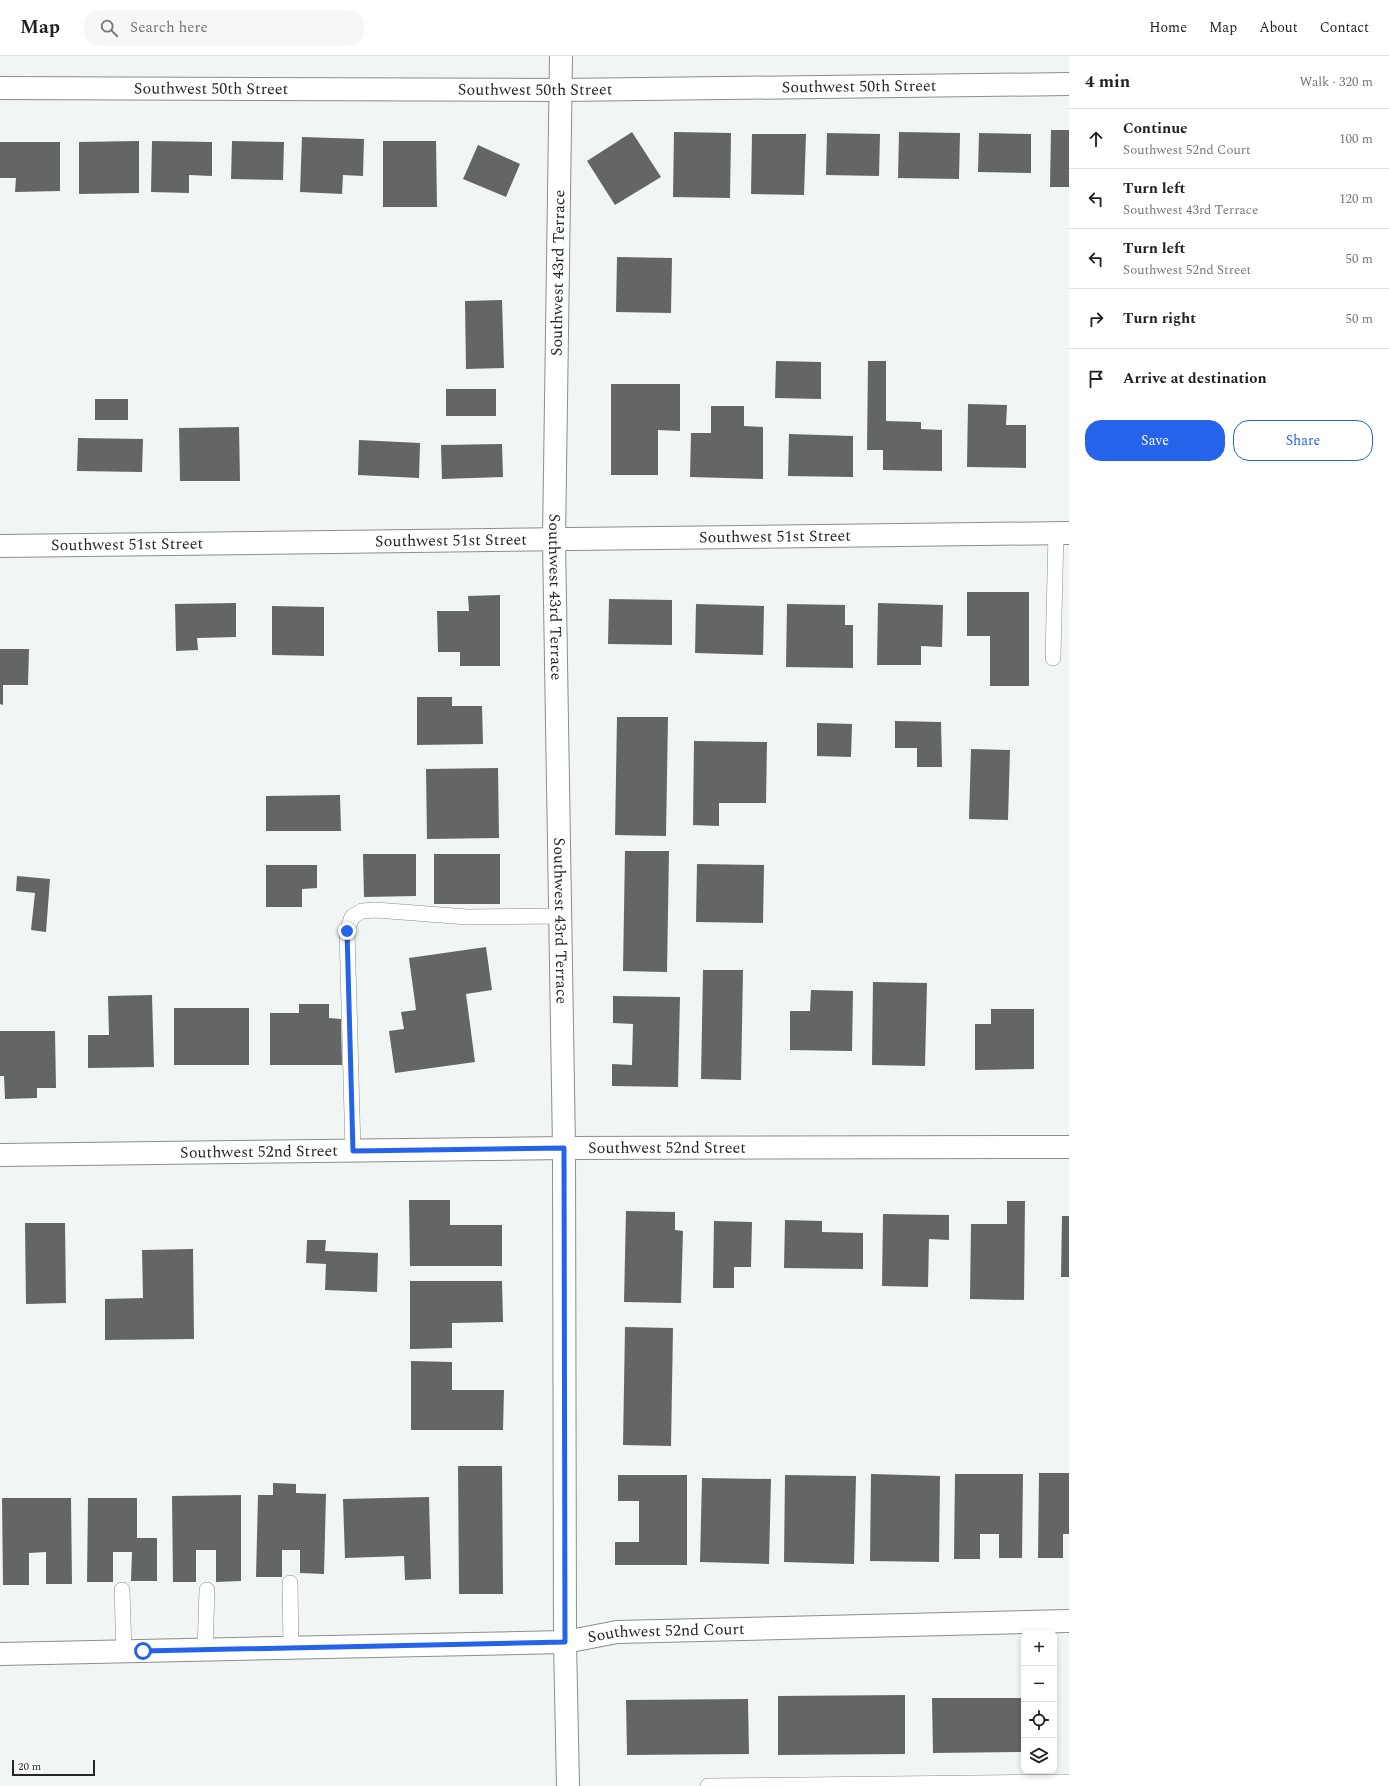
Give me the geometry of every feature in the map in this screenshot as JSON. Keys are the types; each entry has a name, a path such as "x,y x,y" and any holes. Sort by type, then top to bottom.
{"street":[{"name":"Southwest 43rd Terrace","path":"561,56 554,540 564,1148 565,1642 568,1786"},
{"name":"Southwest 50th Street","path":"0,88 561,90 1069,84"},
{"name":"Southwest 51st Street","path":"0,546 1062,533"},
{"name":"Southwest 52nd Street","path":"0,1155 564,1148 1069,1147"},
{"name":"Southwest 52nd Court","path":"0,1654 565,1642 617,1632 1069,1621"}],"lane":[{"path":"1054,658 1062,533"},
{"path":"353,1151 347,931 352,917 362,911 376,910 467,917 560,916"},
{"path":"290,1583 291,1648"},
{"path":"122,1590 124,1652"},
{"path":"205,1650 207,1590"},
{"path":"708,1786 1069,1782"}],"building":[{"path":"1051,130 1069,130 1069,187 1050,187"},
{"path":"632,132 661,177 615,205 587,161"},
{"path":"674,132 731,133 730,198 673,197"},
{"path":"899,132 960,133 959,179 898,178"},
{"path":"827,133 880,134 879,176 826,175"},
{"path":"979,133 1031,134 1031,173 978,172"},
{"path":"752,134 806,134 804,195 751,194"},
{"path":"302,137 364,139 363,176 343,175 342,194 300,192"},
{"path":"139,141 139,193 79,194 79,142"},
{"path":"152,141 212,142 212,176 189,175 189,193 151,192"},
{"path":"232,141 284,142 283,180 231,179"},
{"path":"383,141 436,141 437,207 383,207"},
{"path":"0,142 60,142 60,191 15,192 16,178 0,178"},
{"path":"478,145 520,164 506,197 463,179"},
{"path":"617,257 672,258 671,313 616,312"},
{"path":"502,300 504,368 466,369 465,301"},
{"path":"776,361 821,362 821,399 775,398"},
{"path":"868,361 886,361 886,421 921,422 921,429 942,430 942,471 883,470 883,450 867,450"},
{"path":"611,384 680,384 680,431 658,430 658,475 611,475"},
{"path":"446,389 496,389 496,416 446,416"},
{"path":"95,399 128,399 128,420 95,420"},
{"path":"968,404 1007,405 1006,425 1026,425 1026,468 967,467"},
{"path":"711,406 744,406 744,426 763,427 763,479 690,477 691,433 711,433"},
{"path":"239,427 240,481 180,481 179,428"},
{"path":"789,434 853,436 853,477 788,476"},
{"path":"78,438 143,439 142,472 77,471"},
{"path":"359,440 420,443 419,478 358,475"},
{"path":"502,444 503,477 442,479 441,445"},
{"path":"967,592 1029,592 1029,686 990,686 990,636 967,636"},
{"path":"500,595 500,666 460,666 460,652 438,652 437,611 469,611 468,596"},
{"path":"609,599 672,600 672,645 608,644"},
{"path":"236,603 236,637 197,638 198,650 176,651 175,604"},
{"path":"878,603 943,605 942,647 921,646 921,665 877,665"},
{"path":"696,604 764,606 763,655 695,653"},
{"path":"787,604 845,605 845,625 853,625 853,668 786,667"},
{"path":"272,606 324,607 324,656 272,655"},
{"path":"0,649 29,649 28,685 3,685 3,705 0,704"},
{"path":"417,697 452,697 452,706 482,706 483,744 417,745"},
{"path":"617,717 668,717 666,836 615,835"},
{"path":"895,721 941,722 942,767 917,767 917,748 895,748"},
{"path":"817,723 852,724 851,757 817,756"},
{"path":"694,741 767,742 766,803 719,803 719,826 693,825"},
{"path":"971,749 1010,750 1008,820 969,819"},
{"path":"498,768 499,838 427,839 426,769"},
{"path":"340,795 341,831 266,831 266,796"},
{"path":"625,851 669,851 667,972 623,971"},
{"path":"363,854 416,854 416,896 364,897"},
{"path":"434,854 500,854 500,904 434,904"},
{"path":"697,864 764,865 763,923 696,922"},
{"path":"266,865 317,865 317,888 302,889 302,907 266,907"},
{"path":"17,876 50,879 46,932 31,930 35,893 16,891"},
{"path":"486,947 492,990 466,994 475,1062 395,1073 389,1031 404,1029 401,1012 416,1010 409,958"},
{"path":"703,970 743,970 741,1080 701,1079"},
{"path":"873,982 927,983 925,1066 872,1065"},
{"path":"811,990 853,991 852,1051 790,1050 790,1011 810,1011"},
{"path":"152,995 154,1067 88,1068 88,1035 109,1035 108,996"},
{"path":"613,996 680,997 678,1087 612,1086 612,1064 632,1065 633,1024 613,1023"},
{"path":"299,1004 329,1004 329,1018 341,1019 342,1065 270,1065 270,1013 299,1013"},
{"path":"174,1008 249,1008 249,1065 174,1065"},
{"path":"991,1009 1034,1009 1034,1069 975,1070 975,1024 991,1024"},
{"path":"0,1031 55,1031 56,1088 37,1088 37,1098 5,1099 4,1076 0,1076"},
{"path":"409,1200 450,1200 450,1225 502,1225 502,1266 410,1266"},
{"path":"1007,1201 1025,1201 1024,1300 970,1299 971,1224 1007,1224"},
{"path":"626,1211 675,1212 675,1230 683,1231 681,1303 624,1302"},
{"path":"883,1214 949,1215 949,1240 929,1239 928,1287 882,1286"},
{"path":"1062,1216 1069,1216 1069,1277 1061,1277"},
{"path":"785,1220 822,1221 822,1232 863,1233 863,1269 784,1268"},
{"path":"714,1221 752,1222 751,1267 734,1267 734,1288 713,1288"},
{"path":"25,1223 65,1223 66,1303 26,1304"},
{"path":"307,1240 326,1240 325,1251 378,1253 377,1292 325,1290 326,1264 306,1263"},
{"path":"193,1249 194,1339 105,1340 105,1299 143,1298 142,1250"},
{"path":"410,1281 502,1281 503,1322 452,1323 452,1348 410,1349"},
{"path":"625,1327 673,1328 671,1446 623,1445"},
{"path":"411,1361 452,1362 452,1390 504,1390 503,1430 411,1430"},
{"path":"458,1466 502,1466 503,1594 459,1594"},
{"path":"1039,1473 1069,1473 1069,1534 1063,1534 1063,1558 1038,1558"},
{"path":"871,1474 940,1476 939,1562 870,1561"},
{"path":"955,1474 1023,1474 1022,1558 999,1558 999,1534 980,1534 980,1559 954,1559"},
{"path":"618,1475 687,1475 687,1565 615,1565 615,1542 639,1542 639,1501 618,1501"},
{"path":"785,1475 856,1476 854,1564 784,1562"},
{"path":"702,1478 771,1479 769,1564 700,1562"},
{"path":"273,1483 296,1484 296,1493 326,1494 324,1574 300,1573 300,1550 282,1550 282,1577 256,1577 258,1495 273,1495"},
{"path":"241,1495 241,1581 216,1582 216,1550 196,1550 196,1582 173,1582 172,1496"},
{"path":"429,1497 431,1579 405,1580 404,1556 345,1558 343,1499"},
{"path":"2,1498 71,1498 72,1584 46,1584 46,1552 29,1553 29,1585 3,1585"},
{"path":"88,1498 137,1498 137,1538 157,1538 157,1581 131,1581 132,1552 113,1552 113,1582 87,1582"},
{"path":"905,1695 905,1754 778,1755 778,1696"},
{"path":"932,1698 1021,1698 1021,1752 933,1753"},
{"path":"748,1699 749,1754 627,1755 626,1700"}],"route":[{"path":"143,1651 565,1642 564,1148 353,1151 347,931"}]}
